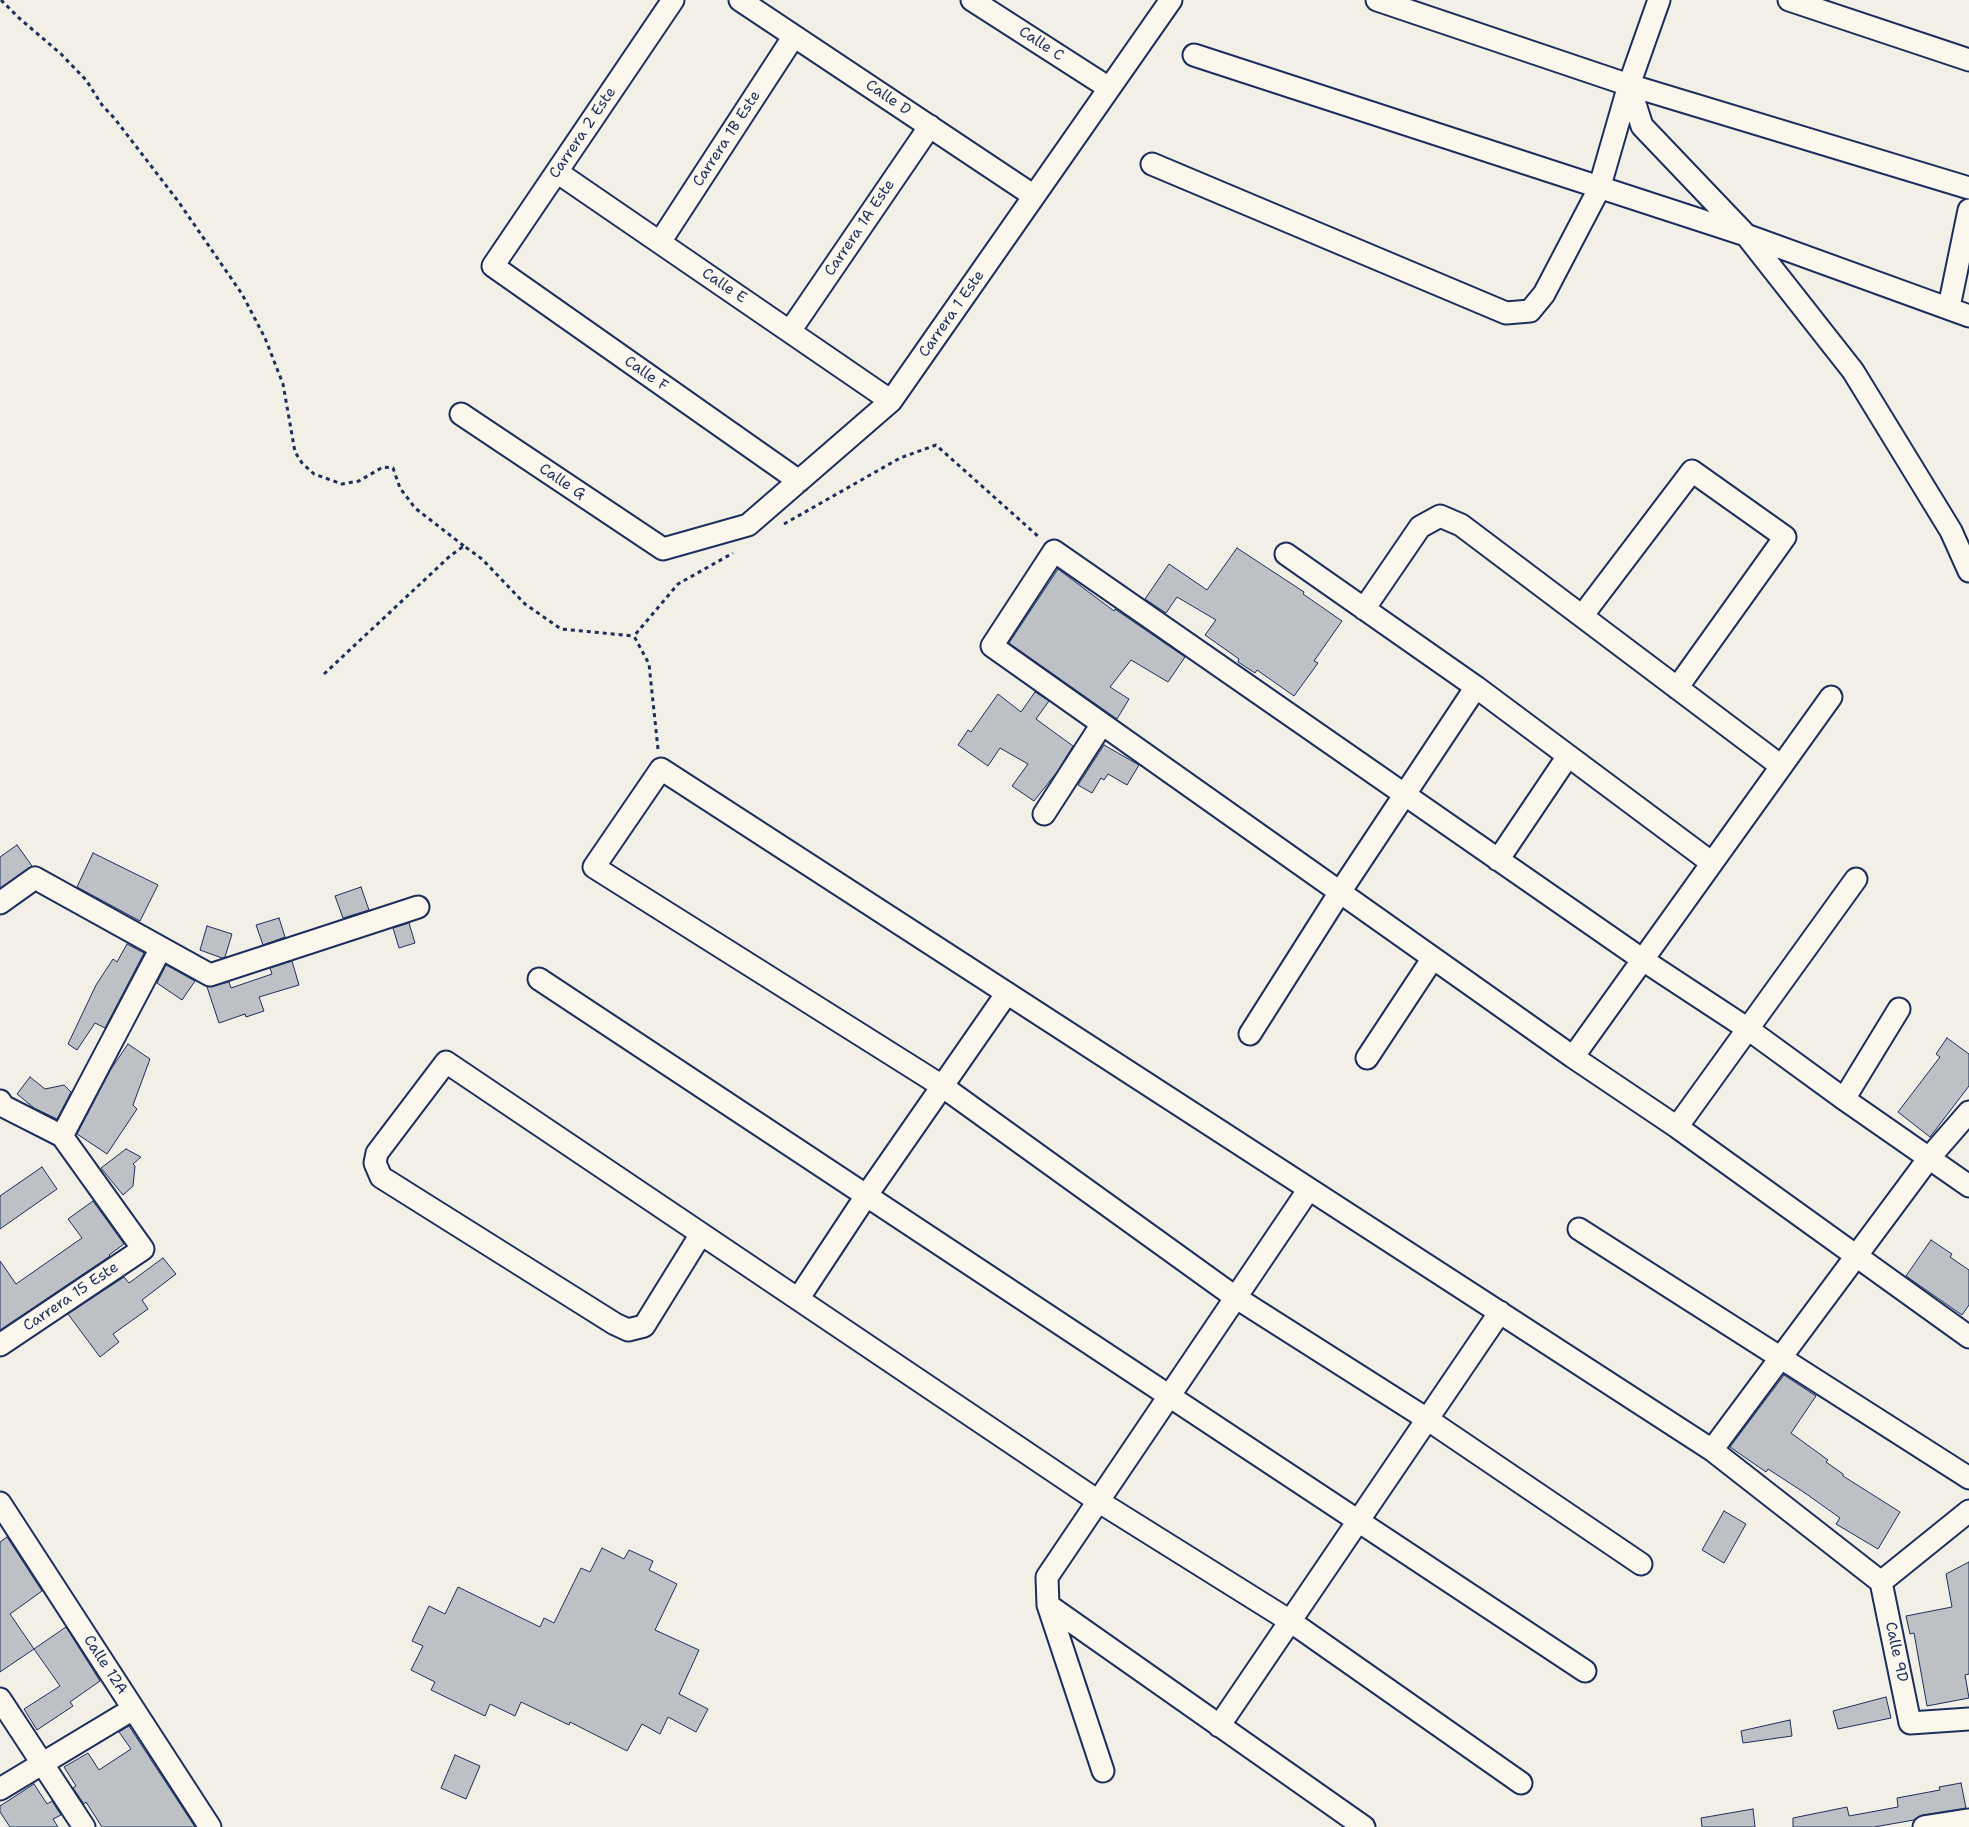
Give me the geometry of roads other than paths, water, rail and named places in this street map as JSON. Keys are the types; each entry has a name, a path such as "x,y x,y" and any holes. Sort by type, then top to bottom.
{"street":[{"name":"Carrera 2 Este","path":"493,266 673,0"},
{"name":"Calle D","path":"740,0 1034,196"},
{"name":"Calle C","path":"972,0 1109,88"},
{"name":"Carrera 1 Este","path":"663,549 748,525 892,401 1171,0"},
{"path":"1377,0 1629,85 1969,188"},
{"path":"1152,164 1506,313 1530,311 1544,294 1599,189 1629,85 1659,0"},
{"path":"1789,0 1969,60"},
{"name":"Carrera 1B Este","path":"660,242 794,36"},
{"path":"1194,55 1599,189 1746,235 1949,307 1969,316"},
{"path":"1629,85 1642,126 1746,235 1853,371 1952,531 1969,571"},
{"name":"Carrera 1A Este","path":"790,331 930,126"},
{"name":"Calle E","path":"557,172 892,401"},
{"path":"1949,307 1969,210"},
{"name":"Calle F","path":"493,266 799,481"},
{"name":"Calle G","path":"461,414 663,549"},
{"path":"1582,616 1692,471 1785,537 1677,688"},
{"path":"1364,609 1420,527 1440,516 1460,525 1781,766"},
{"path":"1969,1186 1748,1029 1643,960 1054,551 992,646 1573,1057 1677,1127 1969,1337"},
{"path":"1286,554 1476,687 1712,864"},
{"path":"1250,1034 1340,892 1476,687"},
{"path":"1573,1057 1831,697"},
{"path":"1044,814 1102,724"},
{"path":"1498,860 1568,756"},
{"path":"1641,1564 1427,1420 1235,1297 942,1086 594,867 661,769 1712,1450 1881,1582 1969,1511"},
{"path":"0,903 35,878 210,975 418,907"},
{"path":"1677,1127 1856,880"},
{"path":"0,1101 3,1106 62,1136 161,948"},
{"path":"1367,1058 1434,958"},
{"path":"539,979 1585,1671"},
{"path":"798,1299 866,1196 1007,993"},
{"path":"1844,1099 1899,1009"},
{"path":"702,1234 644,1326 628,1330 615,1324 381,1177 375,1162 377,1153 446,1062 702,1234 1098,1501 1290,1621 1521,1784"},
{"path":"1712,1450 1929,1158 1969,1112"},
{"name":"Carrera 15 Este","path":"0,1344 143,1249 62,1136"},
{"path":"1103,1771 1048,1605 1047,1577 1309,1189"},
{"path":"1579,1228 1969,1478"},
{"path":"1219,1726 1500,1312"},
{"name":"Calle 12A","path":"0,1504 210,1827"},
{"name":"Calle 9D","path":"1881,1582 1910,1723 1968,1723"},
{"path":"1048,1605 1364,1827"},
{"path":"0,1699 84,1827"},
{"path":"0,1789 133,1709"},
{"path":"1924,1827 1969,1820"}]}
